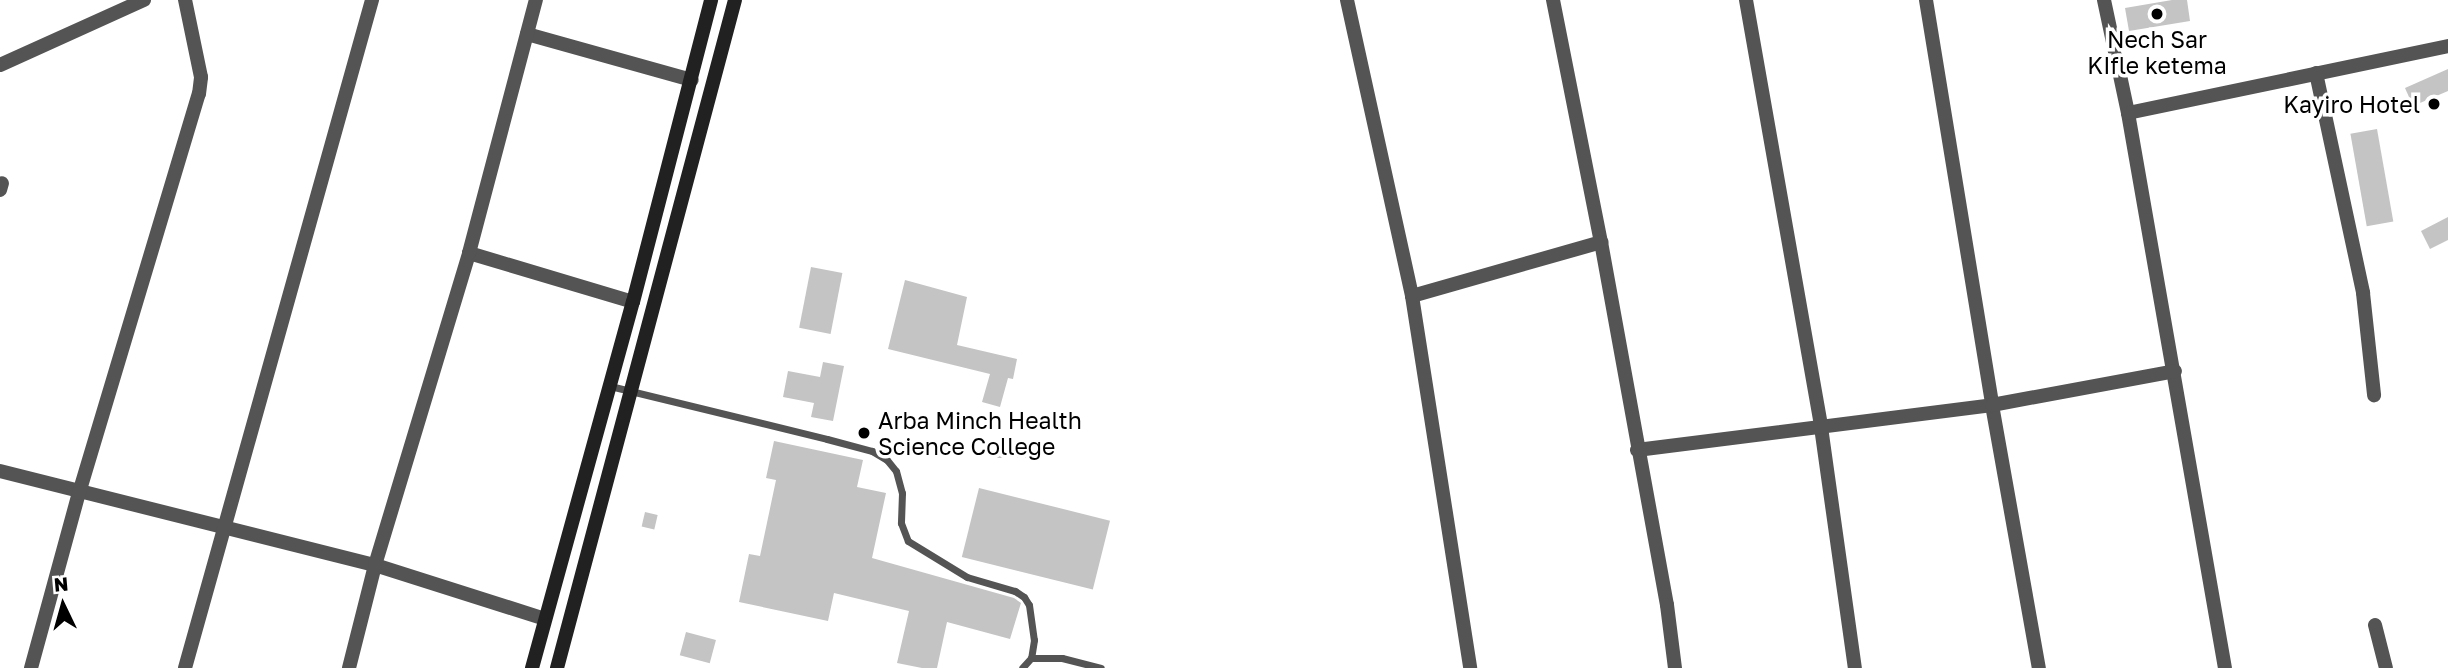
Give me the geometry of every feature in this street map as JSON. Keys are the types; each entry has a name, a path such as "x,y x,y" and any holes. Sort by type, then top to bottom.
{"main road":[{"path":"532,668 633,302 711,0"},
{"path":"557,668 735,0"}],"street":[{"path":"0,65 144,0"},
{"path":"31,668 79,493 199,94 200,69 185,0"},
{"path":"185,668 222,528 372,0"},
{"path":"349,668 375,565 468,253 536,0"},
{"path":"1347,0 1412,296 1470,668"},
{"path":"1553,0 1601,242 1667,605 1675,668"},
{"path":"1746,0 1821,427 1856,668"},
{"path":"1926,0 1992,405 2039,668"},
{"path":"2104,0 2128,113 2175,371 2225,668"},
{"path":"527,34 692,80"},
{"path":"2128,113 2448,46"},
{"path":"2316,73 2363,293 2374,394"},
{"path":"1412,296 1601,242"},
{"path":"468,253 633,302"},
{"path":"1637,450 1992,405 2175,371"},
{"path":"0,471 79,493 375,565 545,619"},
{"path":"2375,625 2386,668"}],"lane":[{"path":"609,386 838,442 872,452 887,460 896,471 899,482 901,523 908,541 967,577 1016,591 1024,597 1034,627 1031,658 1022,668"},
{"path":"1031,658 1062,659 1101,668"}],"building":[{"name":"Nech Sar KIfle ketema","path":"2187,0 2190,21 2129,31 2125,8"},
{"path":"2448,69 2448,91 2413,106 2405,88"},
{"path":"2377,129 2393,222 2367,226 2350,134"},
{"path":"2448,217 2448,240 2430,249 2421,231"},
{"path":"811,267 842,273 831,334 799,328"},
{"path":"905,280 967,297 957,345 1017,359 1013,379 1008,378 1000,407 982,402 990,374 888,349"},
{"path":"823,362 844,366 833,421 811,417 814,403 783,397 788,371 820,377"},
{"path":"774,441 863,460 857,487 886,493 872,558 1014,598 1021,603 1010,639 947,622 937,668 922,668 897,663 909,611 834,593 828,621 739,602 749,554 760,556 776,480 766,478"},
{"path":"997,441 1028,441 1028,458 997,458"},
{"path":"979,488 1110,521 1093,590 962,557"},
{"path":"645,512 658,515 654,530 642,527"},
{"path":"686,632 716,640 710,663 680,655"}],"place":[{"name":"Nech Sar KIfle ketema","path":"2157,14"},
{"name":"Kayiro Hotel","path":"2434,104"},
{"name":"Arba Minch Health Science College","path":"864,433"}]}
